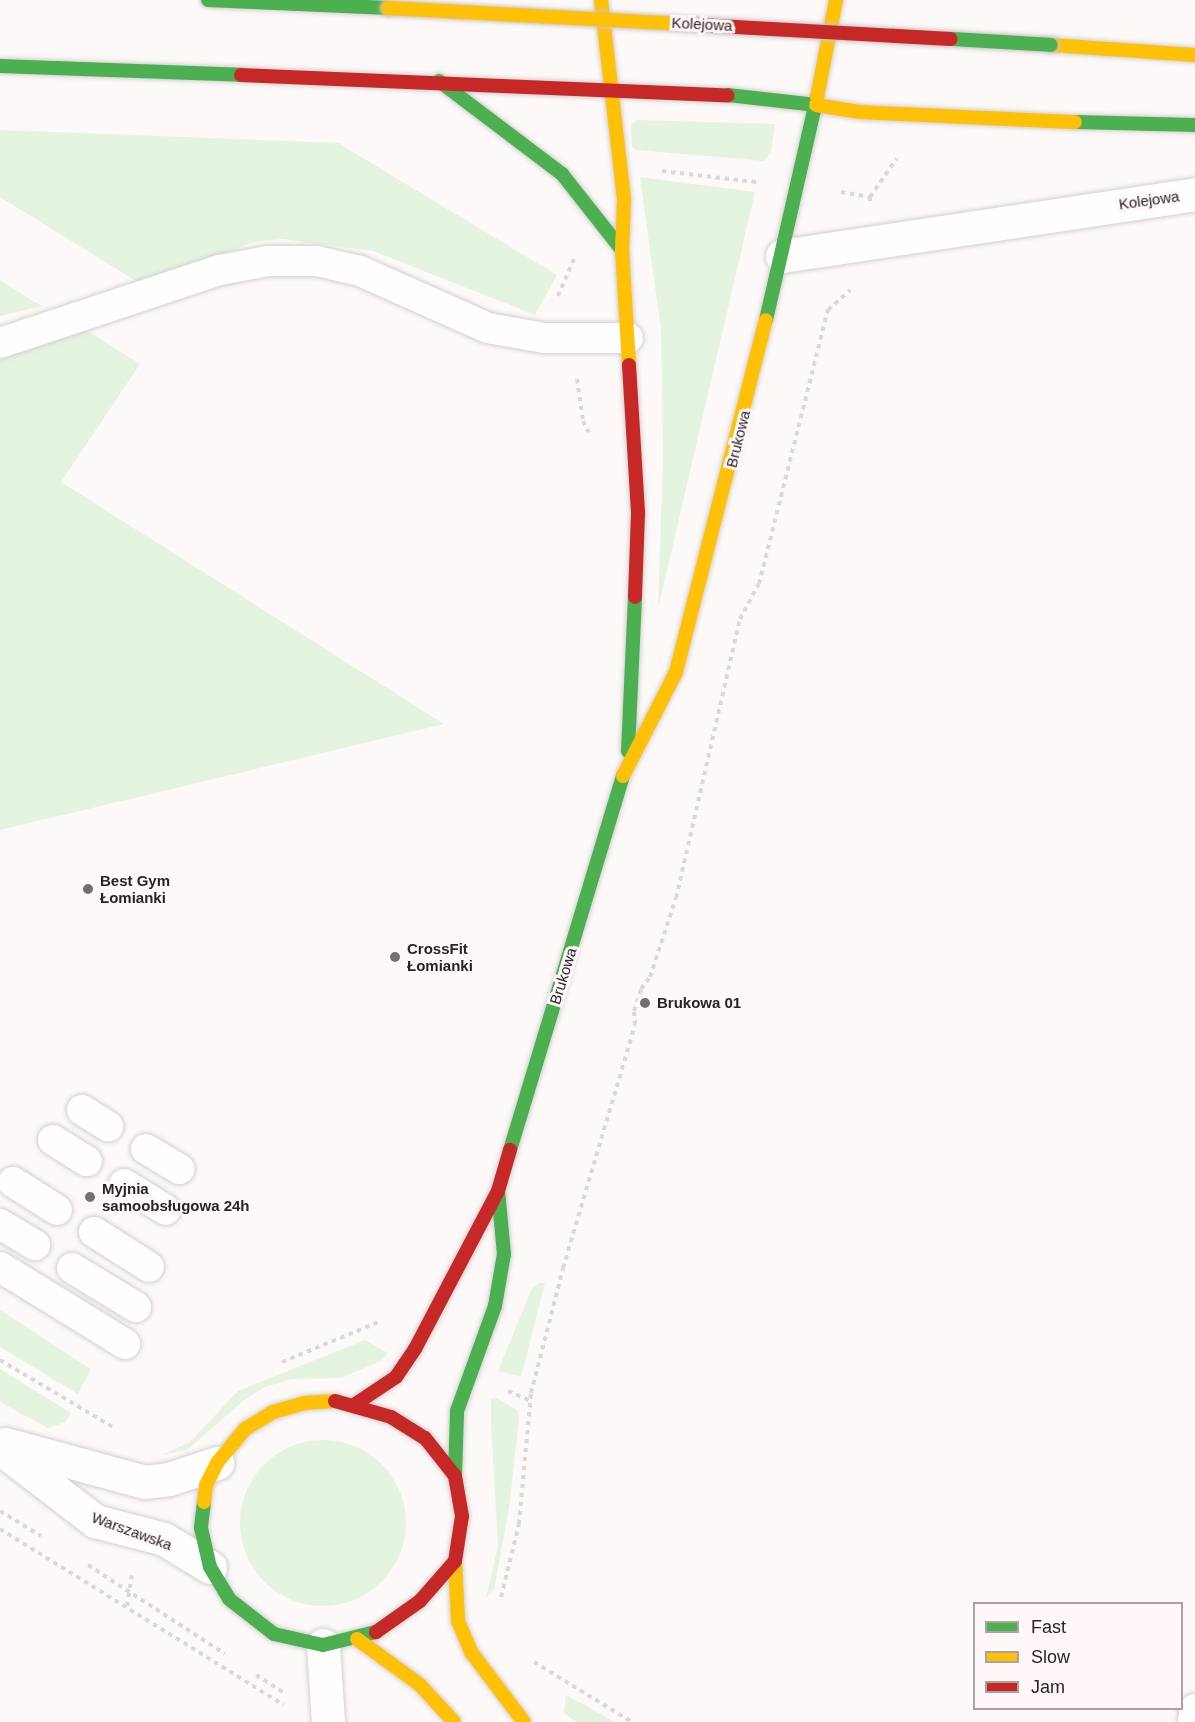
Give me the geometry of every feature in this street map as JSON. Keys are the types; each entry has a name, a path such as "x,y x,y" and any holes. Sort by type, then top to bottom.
{"main road":[{"name":"Kolejowa","path":"208,0 388,8 1195,55"},
{"name":"Brukowa","path":"602,0 609,88 624,200 621,250 628,338 638,562 627,762"},
{"name":"Brukowa","path":"354,1405 396,1377 415,1349 498,1191 627,762 676,672 783,256 836,0"},
{"path":"0,66 609,88 766,97 860,112 1007,121 1195,125"},
{"path":"440,81 562,174 621,250"},
{"name":"Brukowa","path":"454,1561 462,1516 455,1476 457,1411 495,1306 504,1254 498,1191"},
{"path":"454,1561 420,1601 383,1629 357,1639 323,1645 274,1634 249,1618 230,1599 210,1567 201,1528 206,1485 217,1462 245,1430 273,1412 305,1403 335,1401 391,1417 424,1438 455,1476"},
{"path":"454,1561 458,1621 471,1652 524,1722"},
{"path":"357,1639 420,1685 454,1722"}],"street":[{"name":"Kolejowa","path":"783,256 1195,194"},
{"path":"0,1442 145,1482 170,1479 217,1462"},
{"name":"Warszawska","path":"0,1448 95,1521 164,1539 210,1567"},
{"path":"323,1645 328,1722"},
{"path":"1194,1722 1195,1710"}],"lane":[{"path":"0,343 220,270 268,261 317,261 360,271 488,328 555,339 628,338"},
{"path":"82,1110 108,1126"},
{"path":"53,1140 87,1161"},
{"path":"146,1149 179,1169"},
{"path":"13,1182 57,1210"},
{"path":"124,1184 166,1210"},
{"path":"0,1224 35,1245"},
{"path":"94,1232 149,1267"},
{"path":"0,1267 125,1344"},
{"path":"72,1268 136,1307"}],"path":[{"path":"578,250 554,306 555,339 558,360 575,364 583,421 594,440"},
{"path":"500,1602 519,1524 531,1393 572,1233"},
{"path":"270,1367 369,1329 387,1317"},
{"path":"0,1360 123,1431"},
{"path":"0,1512 50,1542"},
{"path":"0,1529 190,1644 275,1702 290,1707"},
{"path":"80,1560 235,1660"},
{"path":"525,1656 632,1722"},
{"path":"253,1673 290,1698"}],"green space":[{"path":"637,120 775,124 771,152 764,161 637,150 632,147 631,125"},
{"path":"0,130 338,143 557,275 535,315 373,251 282,239 254,242 141,284 0,197"},
{"path":"640,177 755,192 658,609 663,460 661,330"},
{"path":"0,280 33,301 43,306 0,316"},
{"path":"83,328 140,364 61,482 444,724 0,830 0,352"},
{"path":"545,1283 521,1377 498,1371 532,1288"},
{"path":"0,1310 91,1369 78,1394 0,1347"},
{"path":"365,1340 388,1353 381,1361 341,1378 292,1379 265,1387 243,1401 187,1450 162,1455 190,1442 238,1391"},
{"path":"0,1369 71,1413 65,1422 48,1428 0,1402"},
{"path":"495,1397 517,1410 519,1419 509,1509 494,1590 486,1598 498,1545 491,1425 491,1399"},
{"path":"323,1440 355,1447 382,1464 399,1491 406,1523 399,1555 382,1582 355,1599 323,1606 291,1599 264,1582 247,1555 240,1523 247,1491 264,1464 291,1447"},
{"path":"566,1695 614,1722 576,1722 564,1713"}],"traffic: fast":[{"path":"208,0 388,8"},
{"path":"951,39 1051,45"},
{"path":"0,66 241,75"},
{"path":"439,81 562,174 622,250"},
{"path":"728,95 816,105"},
{"path":"766,320 817,97"},
{"path":"1075,122 1195,125"},
{"path":"628,751 635,597"},
{"path":"510,1150 623,776"},
{"path":"455,1476 457,1411 495,1306 504,1254 498,1191"},
{"path":"204,1502 201,1528 210,1567 229,1599 274,1634 323,1645 376,1632"}],"traffic: slow":[{"path":"601,0 624,200 622,250 629,365"},
{"path":"817,97 836,0"},
{"path":"388,8 700,25"},
{"path":"1051,45 1195,55"},
{"path":"816,105 860,112 1075,122"},
{"path":"623,776 676,672 766,320"},
{"path":"204,1502 206,1485 217,1463 245,1429 273,1412 305,1403 335,1401"},
{"path":"455,1561 458,1621 471,1652 524,1722"},
{"path":"357,1639 420,1685 454,1722"}],"traffic: jam":[{"path":"700,25 951,39"},
{"path":"241,75 728,95"},
{"path":"629,365 638,514 635,597"},
{"path":"354,1405 396,1377 415,1349 498,1191 510,1150"},
{"path":"335,1401 391,1417 425,1438 455,1476 462,1516 455,1561 420,1601 376,1632"}],"place":[{"name":"Best Gym Łomianki","path":"88,889"},
{"name":"CrossFit Łomianki","path":"395,957"},
{"name":"Brukowa 01","path":"645,1003"},
{"name":"Myjnia samoobsługowa 24h","path":"90,1197"}]}
